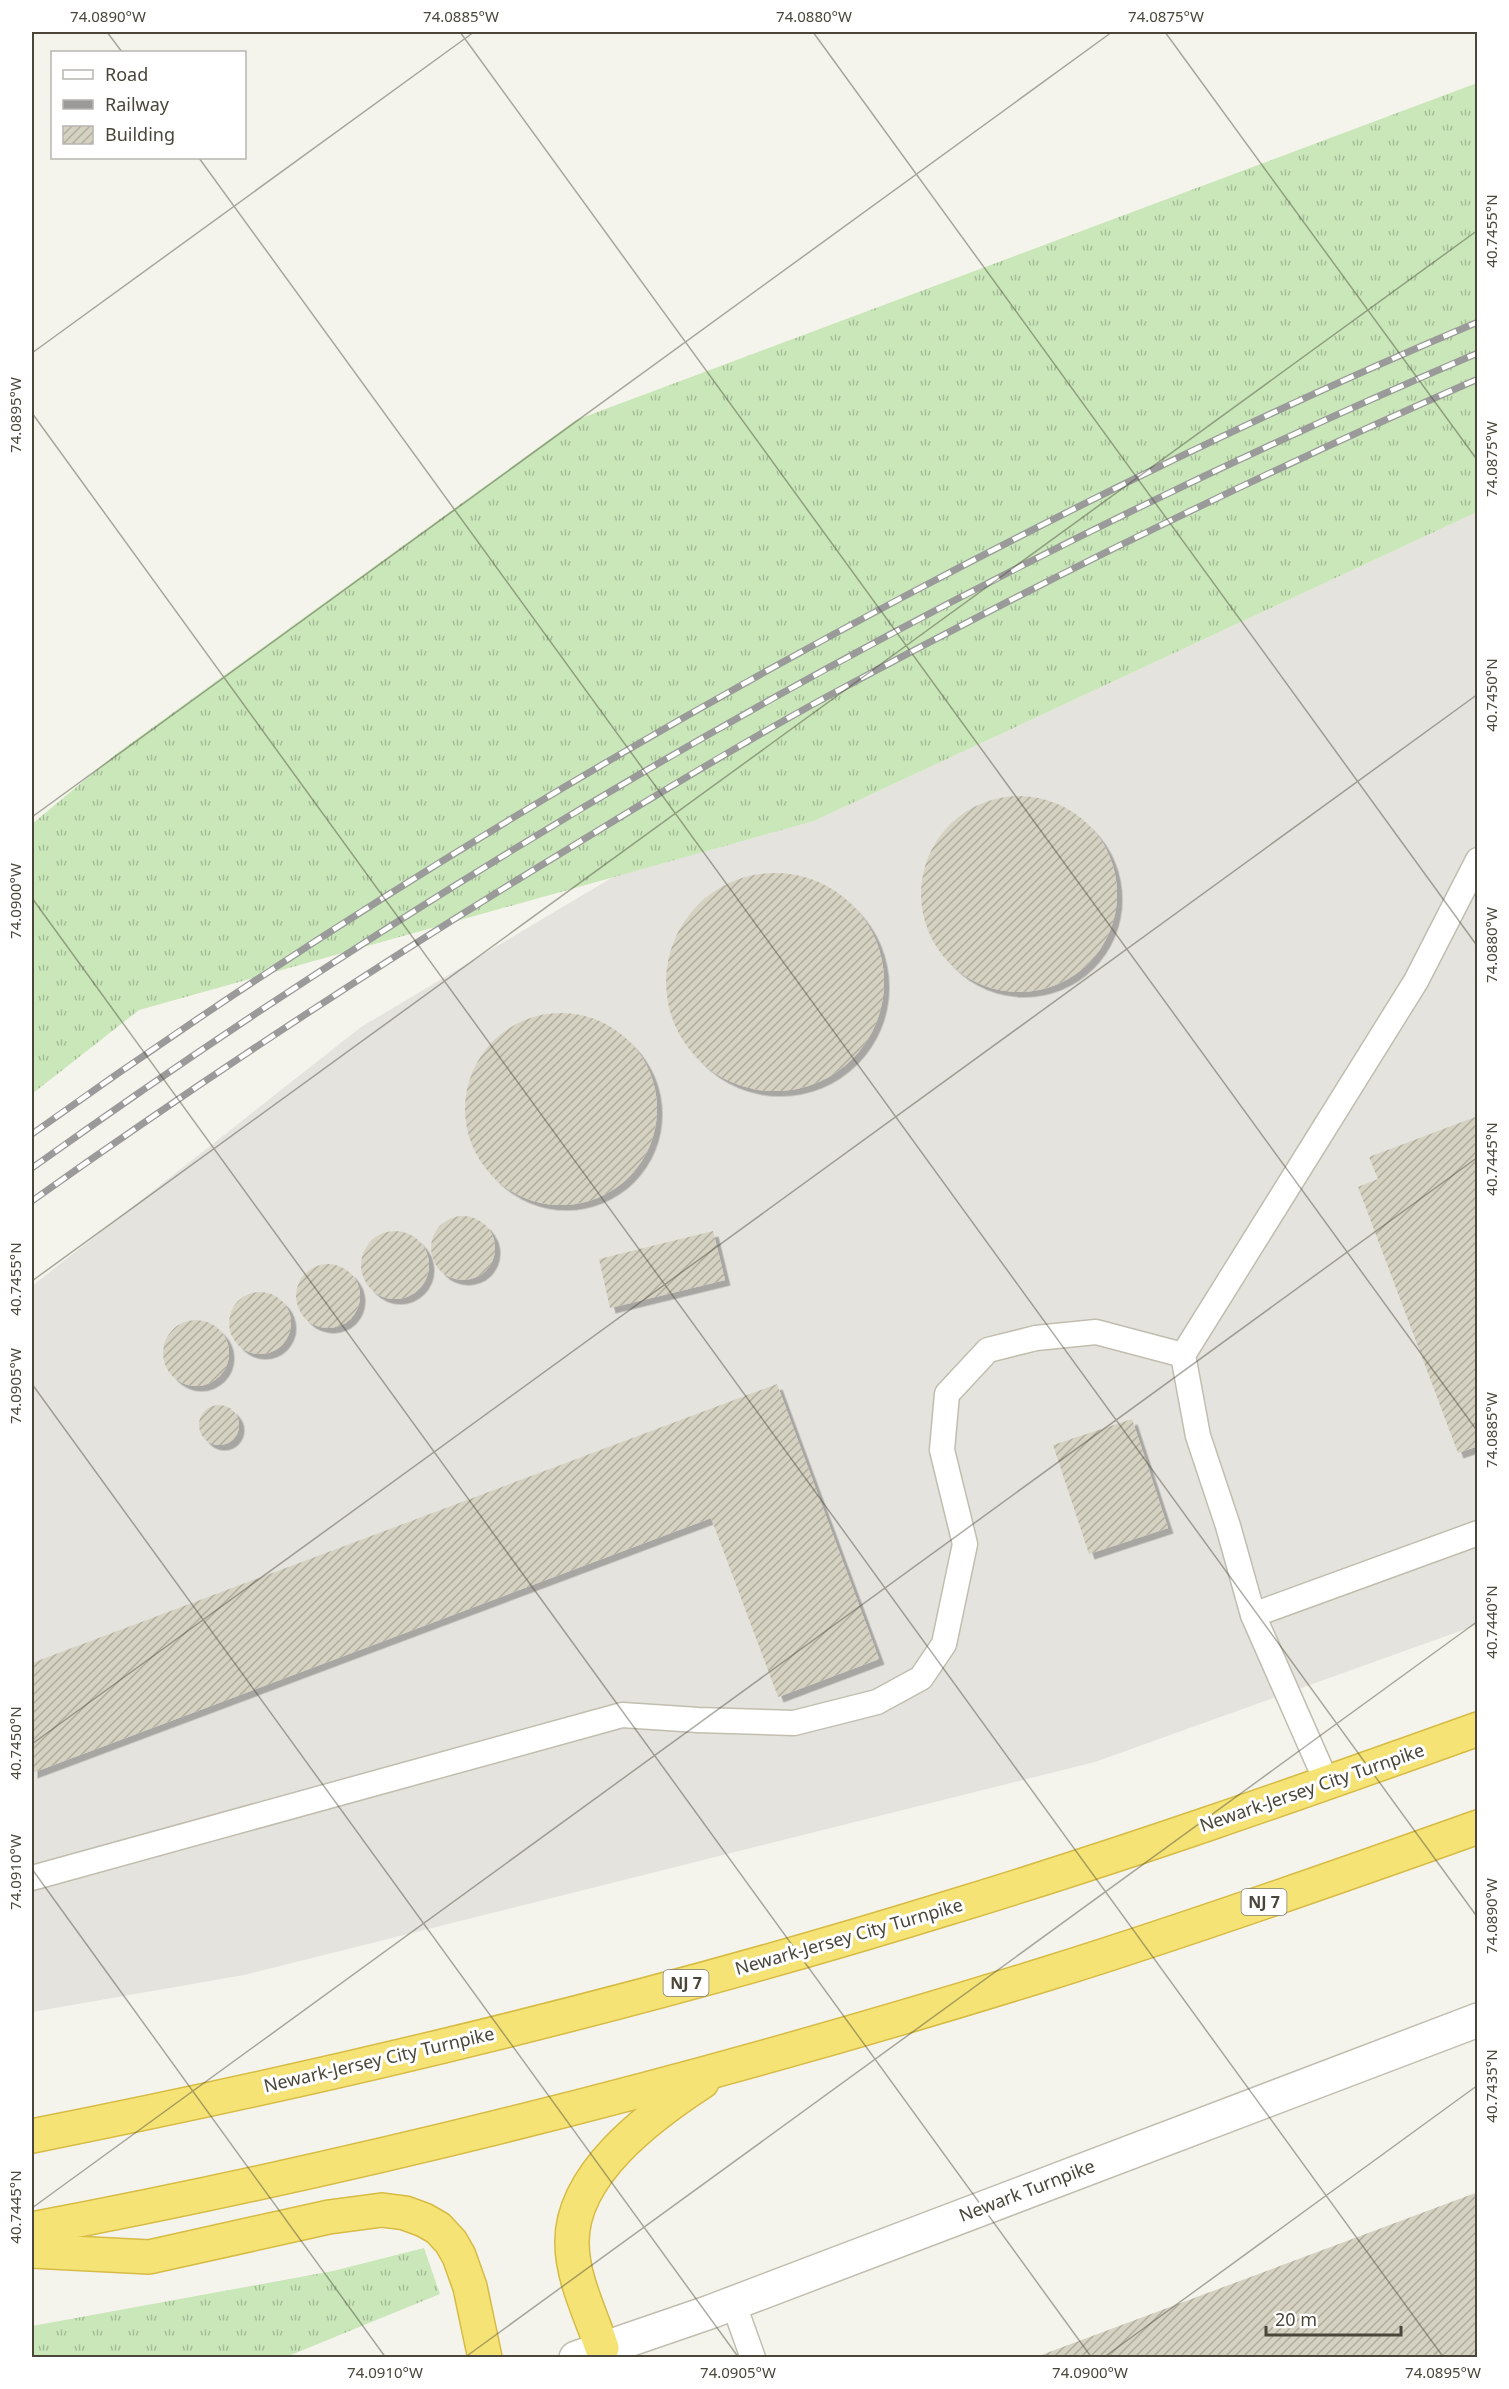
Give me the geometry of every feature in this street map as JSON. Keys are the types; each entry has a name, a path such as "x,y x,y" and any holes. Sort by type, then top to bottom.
{"highway":[{"name":"Newark-Jersey City Turnpike","path":"32,2136 232,2095 390,2059 550,2020 712,1976 926,1915 1104,1860 1327,1784 1478,1729"},
{"name":"NJ 7","path":"32,2229 254,2184 419,2145 727,2066 1048,1973 1239,1911 1478,1827"},
{"path":"589,2353 572,2244 573,2227 585,2191 610,2158 644,2124 727,2066"},
{"path":"32,2251 149,2257 329,2217 382,2210 405,2213 438,2228 451,2242 459,2256 470,2286 485,2358"}],"street":[{"name":"Newark Turnpike","path":"589,2353 733,2302 1478,2020"}],"lane":[{"path":"1327,1784 1254,1615 1198,1436 1183,1355 1416,981 1478,860"},
{"path":"32,1878 622,1715 794,1723 877,1702 921,1678 944,1644 965,1544 942,1450 947,1394 988,1350 1036,1338 1096,1332 1183,1355"},
{"path":"1254,1615 1478,1533"},
{"path":"733,2302 753,2358"}],"shaded area":[{"path":"1477,512 1477,1625 1095,1762 244,1975 32,2012 32,1286 361,1027 613,877 814,821"}],"green space":[{"path":"1477,83 1477,512 814,821 139,1010 32,1094 32,824 116,754 576,420"},
{"path":"424,2248 440,2294 286,2357 32,2357 32,2326 333,2271"}],"building":[{"path":"1009,796 1029,796 1057,803 1074,812 1089,824 1101,839 1110,856 1117,884 1117,904 1110,932 1101,949 1089,964 1074,976 1057,985 1029,992 1009,992 981,985 964,976 949,964 937,949 928,932 921,904 921,884 928,856 937,839 949,824 964,812 981,803"},
{"path":"775,873 796,875 817,882 852,905 875,940 882,961 884,982 882,1003 875,1024 852,1059 817,1082 796,1089 775,1091 754,1089 733,1082 698,1059 675,1024 668,1003 666,982 668,961 675,940 698,905 733,882 754,875"},
{"path":"552,1013 570,1013 598,1020 629,1041 650,1072 657,1109 650,1146 629,1177 598,1198 570,1205 552,1205 516,1194 487,1170 476,1154 469,1137 465,1118 465,1100 476,1064 500,1035 516,1024 533,1017"},
{"path":"1478,1116 1478,1446 1458,1453 1358,1187 1378,1179 1369,1157"},
{"path":"463,1216 481,1222 489,1230 495,1248 489,1266 481,1274 463,1280 445,1274 437,1266 431,1248 437,1230 445,1222"},
{"path":"388,1231 402,1231 414,1236 424,1246 429,1265 424,1284 414,1294 402,1299 388,1299 376,1294 366,1284 361,1272 361,1258 366,1246 376,1236"},
{"path":"713,1231 725,1280 610,1308 599,1259"},
{"path":"328,1264 346,1270 354,1278 360,1296 354,1314 346,1322 328,1328 310,1322 302,1314 296,1296 302,1278 310,1270"},
{"path":"260,1292 277,1297 282,1301 286,1306 291,1323 286,1340 282,1345 277,1349 260,1354 243,1349 238,1345 234,1340 229,1323 234,1306 238,1301 243,1297"},
{"path":"196,1320 209,1323 219,1330 226,1340 229,1353 226,1366 219,1376 209,1383 196,1386 183,1383 173,1376 166,1366 163,1353 166,1340 173,1330 183,1323"},
{"path":"777,1384 879,1659 778,1697 711,1518 32,1773 32,1663"},
{"path":"219,1405 227,1406 233,1411 238,1417 238,1433 233,1439 227,1444 219,1445 211,1444 205,1439 200,1433 199,1425 200,1417 205,1411 211,1406"},
{"path":"1132,1419 1168,1528 1089,1554 1053,1445"},
{"path":"1478,2192 1478,2358 1036,2358 1036,2357"}],"railway":[{"path":"32,1134 243,988 460,850 569,784 792,657 1117,487 1332,385 1478,322"},
{"path":"32,1168 202,1049 376,935 553,826 732,721 915,621 1100,527 1288,437 1478,353"},
{"path":"32,1201 162,1110 361,978 596,832 763,733 830,695 1070,570 1313,453 1478,379"}]}
